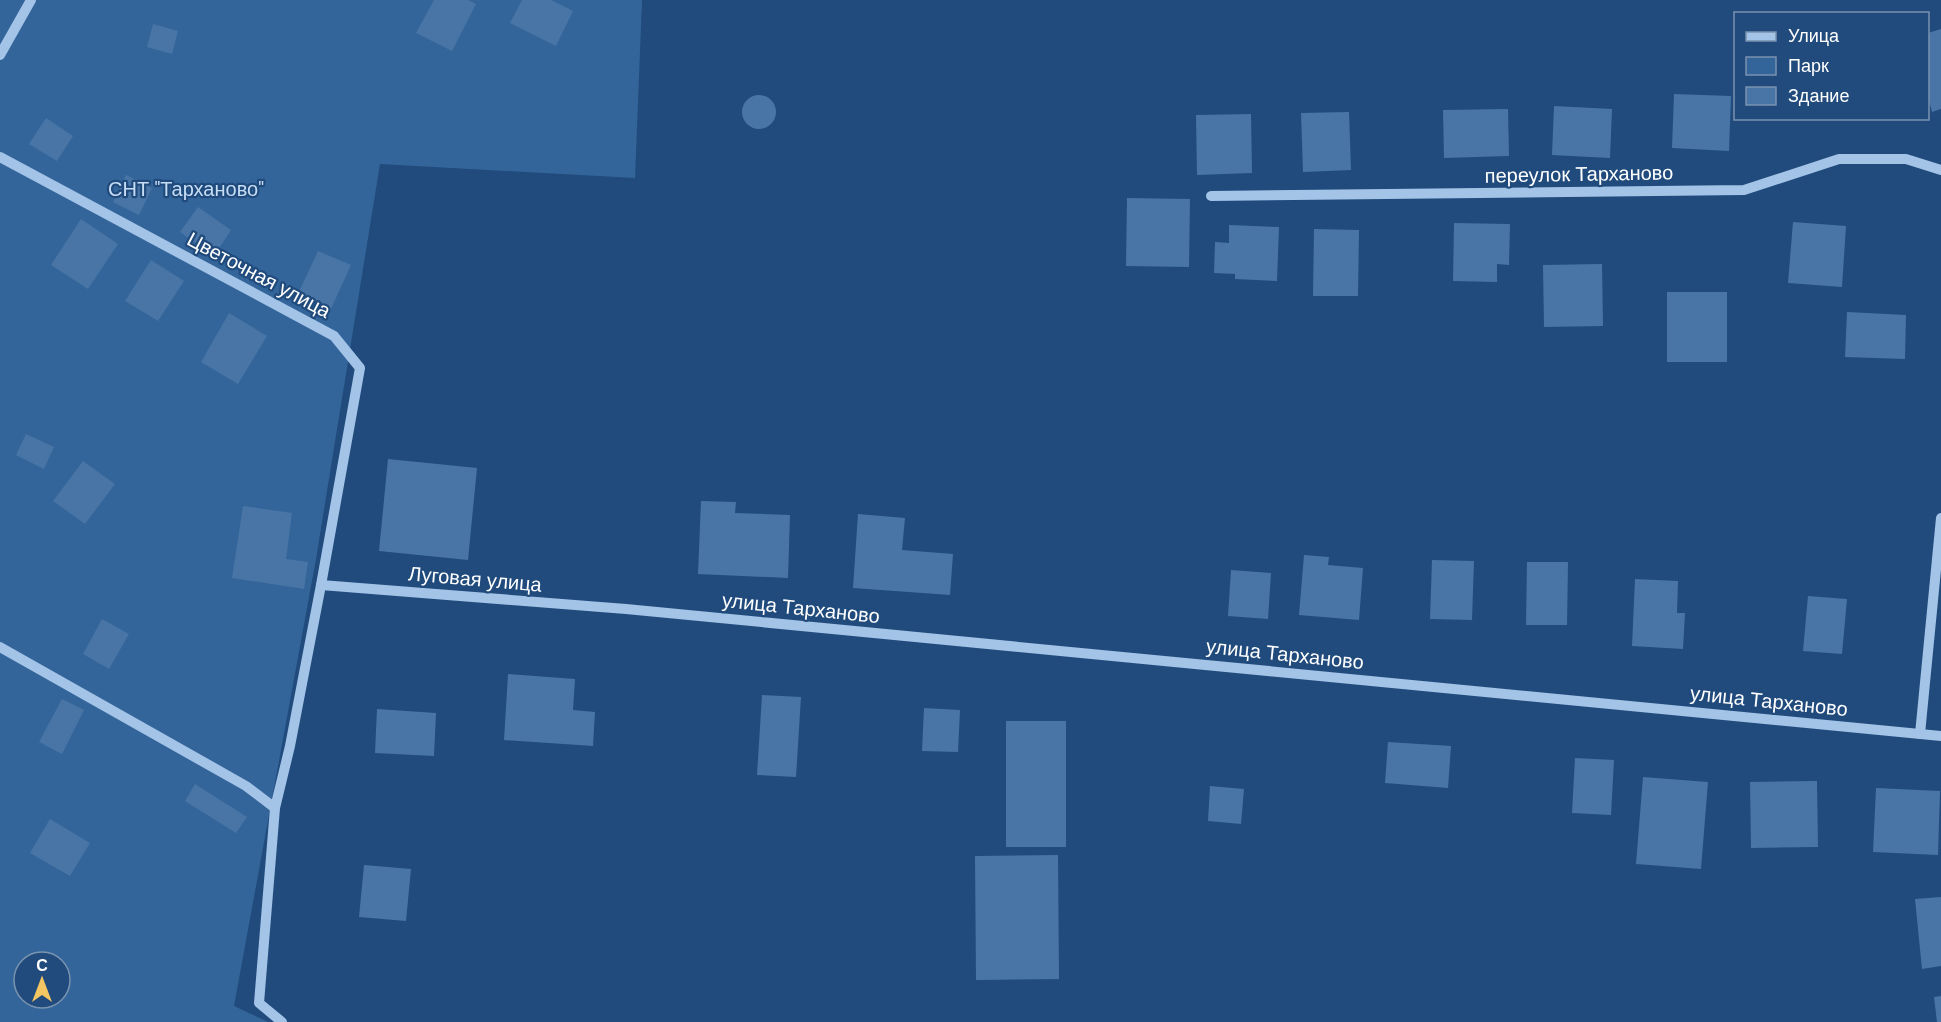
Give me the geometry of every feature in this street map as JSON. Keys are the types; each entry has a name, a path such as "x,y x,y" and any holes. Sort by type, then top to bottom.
{"street":[{"path":"0,55 31,0"},
{"name":"Цветочная улица","path":"0,157 334,336 360,369 290,746 275,808 259,1003 282,1022"},
{"name":"переулок Тарханово","path":"1211,195 1744,190 1839,159 1906,159 1941,170"},
{"path":"1920,734 1941,518"},
{"name":"Луговая улица","path":"321,585 626,609"},
{"name":"улица Тарханово","path":"626,609 1941,736"},
{"path":"0,647 246,786 275,808"}],"green space":[{"name":"СНТ \"Тарханово\"","path":"0,0 642,0 635,178 380,164 316,559 234,1006 268,1022 0,1022"}],"building":[{"path":"434,0 468,0 476,4 452,51 416,33"},
{"path":"522,0 551,0 573,11 556,46 510,23"},
{"path":"153,24 178,31 172,54 147,47"},
{"path":"1941,29 1941,109 1932,112 1929,101 1929,33"},
{"path":"1674,94 1731,96 1729,151 1672,148"},
{"path":"759,95 771,100 776,112 771,124 759,129 747,124 742,112 747,100"},
{"path":"1554,106 1612,109 1610,158 1552,155"},
{"path":"1508,109 1509,156 1444,158 1443,110"},
{"path":"1349,112 1351,170 1303,172 1301,113"},
{"path":"1251,114 1252,173 1197,175 1196,115"},
{"path":"46,118 73,136 57,161 29,144"},
{"path":"126,175 152,188 139,215 113,202"},
{"path":"1127,198 1190,199 1189,267 1126,266"},
{"path":"198,207 231,230 214,256 180,232"},
{"path":"81,219 118,244 88,289 51,265"},
{"path":"1793,222 1846,226 1842,287 1788,283"},
{"path":"1454,223 1510,224 1509,265 1497,264 1497,282 1453,281"},
{"path":"1229,225 1279,227 1277,281 1235,279 1235,274 1214,273 1215,242 1229,243"},
{"path":"1314,229 1359,230 1358,296 1313,296"},
{"path":"318,251 351,265 330,311 297,296"},
{"path":"151,260 184,281 158,321 125,301"},
{"path":"1602,264 1603,326 1544,327 1543,265"},
{"path":"1667,292 1727,292 1727,362 1667,362"},
{"path":"1847,312 1906,315 1905,359 1845,357"},
{"path":"229,313 267,336 238,384 201,362"},
{"path":"26,434 54,447 44,469 16,455"},
{"path":"388,459 477,468 468,560 379,551"},
{"path":"83,461 115,484 85,524 53,501"},
{"path":"701,501 736,502 735,513 790,515 788,578 698,574"},
{"path":"243,506 292,513 286,559 308,562 304,589 232,578"},
{"path":"858,514 905,518 902,550 953,554 950,595 853,588"},
{"path":"1304,555 1329,557 1328,565 1363,568 1359,620 1299,615"},
{"path":"1432,560 1474,561 1472,620 1430,619"},
{"path":"1527,562 1568,562 1567,625 1526,625"},
{"path":"1231,570 1271,573 1268,619 1228,616"},
{"path":"1635,579 1678,581 1677,613 1685,613 1683,649 1632,646"},
{"path":"1808,596 1847,599 1842,654 1803,651"},
{"path":"102,619 129,634 109,669 83,654"},
{"path":"508,674 575,679 573,710 595,712 593,746 504,740"},
{"path":"762,695 801,697 796,777 757,775"},
{"path":"62,699 84,710 62,754 39,742"},
{"path":"924,708 960,710 958,752 922,751"},
{"path":"377,709 436,713 434,756 375,753"},
{"path":"1006,721 1066,721 1066,847 1006,847"},
{"path":"1388,742 1451,746 1448,788 1385,783"},
{"path":"1575,758 1614,760 1611,815 1572,813"},
{"path":"1643,777 1708,782 1701,869 1636,864"},
{"path":"1817,781 1818,847 1751,848 1750,782"},
{"path":"195,784 247,817 236,833 185,801"},
{"path":"1210,786 1244,789 1241,824 1208,821"},
{"path":"1876,788 1940,791 1938,855 1873,852"},
{"path":"50,819 90,843 70,876 30,853"},
{"path":"1058,855 1059,979 976,980 975,856"},
{"path":"364,865 411,869 406,921 359,917"},
{"path":"1941,897 1941,966 1922,969 1915,899"},
{"path":"1941,996 1941,1022 1937,1022 1934,997"}]}
